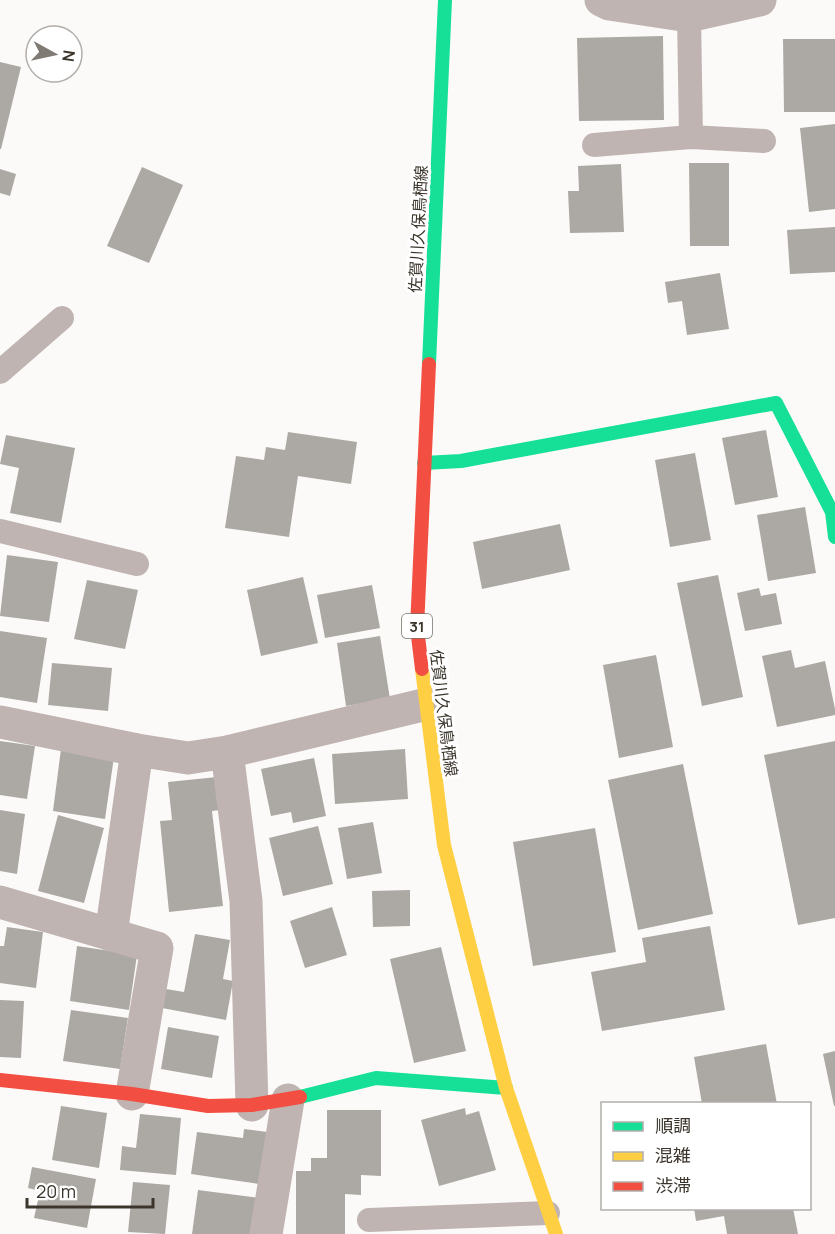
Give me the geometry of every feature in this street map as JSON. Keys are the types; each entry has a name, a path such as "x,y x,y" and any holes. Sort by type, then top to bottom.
{"main road":[{"name":"佐賀川久保鳥栖線","path":"445,0 417,628 444,845 506,1088 552,1223"},
{"path":"424,463 461,460 776,403 832,512 835,537"},
{"path":"0,1080 132,1094 208,1106 252,1105 288,1100 376,1078 506,1088"}],"street":[{"path":"601,0 609,4 689,16 760,0"},
{"path":"0,722 188,758 227,752 426,704"},
{"path":"111,934 137,750"},
{"path":"227,752 246,901 252,1105"},
{"path":"0,902 156,948 132,1094"},
{"path":"266,1234 288,1100"}],"lane":[{"path":"689,16 691,137"},
{"path":"594,145 691,137 764,141"},
{"path":"0,372 62,318"},
{"path":"0,531 137,564"},
{"path":"369,1220 552,1223"}],"building":[{"path":"663,36 664,120 579,121 577,38"},
{"path":"783,39 835,39 835,112 784,112"},
{"path":"0,62 21,67 1,149 0,149"},
{"path":"835,124 835,209 809,212 800,128"},
{"path":"689,163 729,163 729,246 690,246"},
{"path":"621,164 624,232 570,233 568,191 579,191 578,166"},
{"path":"142,167 183,185 149,263 107,246"},
{"path":"0,169 16,174 10,196 0,193"},
{"path":"835,227 835,272 790,274 787,230"},
{"path":"720,273 729,329 687,335 682,301 668,303 665,282"},
{"path":"766,430 778,497 735,505 722,438"},
{"path":"288,432 357,442 351,484 298,476 289,537 225,528 236,456 264,460 266,447 285,450"},
{"path":"6,435 75,448 61,523 10,513 19,468 0,464"},
{"path":"695,453 711,540 670,547 655,460"},
{"path":"805,507 816,573 768,581 757,515"},
{"path":"560,524 570,570 482,589 473,542"},
{"path":"7,555 58,562 49,622 0,616"},
{"path":"718,575 743,697 702,706 677,583"},
{"path":"303,577 318,643 261,656 247,590"},
{"path":"87,580 138,590 125,649 74,639"},
{"path":"372,585 380,628 325,638 317,595"},
{"path":"759,588 761,596 776,593 782,624 745,631 737,593"},
{"path":"0,631 47,638 37,703 0,697"},
{"path":"380,636 390,699 346,706 337,643"},
{"path":"791,650 795,668 825,661 835,715 777,727 762,656"},
{"path":"656,655 673,747 619,758 603,665"},
{"path":"52,663 112,668 108,711 48,705"},
{"path":"0,741 35,746 27,799 0,795"},
{"path":"835,741 835,918 798,925 764,755"},
{"path":"61,749 114,757 105,819 53,811"},
{"path":"405,749 408,799 335,804 332,754"},
{"path":"314,758 326,816 293,823 291,812 271,816 261,769"},
{"path":"683,764 713,914 638,930 608,780"},
{"path":"217,777 221,810 212,811 223,906 169,912 160,821 172,820 168,782"},
{"path":"0,810 25,814 17,874 0,871"},
{"path":"58,815 104,828 84,903 38,891"},
{"path":"373,822 382,873 347,879 338,828"},
{"path":"318,826 333,884 283,896 269,838"},
{"path":"595,828 616,952 533,966 513,842"},
{"path":"410,890 410,926 373,927 372,891"},
{"path":"332,907 347,955 305,968 290,921"},
{"path":"710,926 725,1010 602,1031 591,972 646,962 642,938"},
{"path":"7,927 43,932 36,988 0,983 0,946 4,946"},
{"path":"195,934 230,940 223,979 233,981 226,1020 162,1008 166,989 184,992"},
{"path":"77,946 137,955 129,1010 70,1001"},
{"path":"441,947 466,1051 414,1063 390,959"},
{"path":"0,1000 24,1001 21,1058 0,1057"},
{"path":"71,1010 128,1018 120,1069 63,1061"},
{"path":"168,1027 219,1036 212,1078 161,1069"},
{"path":"766,1044 777,1102 702,1102 694,1057"},
{"path":"835,1051 835,1106 834,1106 823,1054"},
{"path":"61,1106 107,1113 99,1168 52,1160"},
{"path":"465,1108 466,1115 479,1111 496,1170 439,1186 421,1120"},
{"path":"327,1110 381,1110 381,1176 361,1175 361,1195 345,1194 345,1234 296,1234 296,1171 311,1171 311,1158 327,1158"},
{"path":"140,1114 181,1118 176,1175 120,1170 122,1146 136,1148"},
{"path":"244,1129 267,1132 259,1184 191,1174 197,1132 243,1138"},
{"path":"32,1167 96,1179 87,1228 34,1218 40,1191 28,1188"},
{"path":"133,1182 170,1185 165,1234 128,1232"},
{"path":"198,1190 259,1198 254,1234 192,1234"},
{"path":"694,1210 793,1210 798,1234 727,1234 724,1216 696,1221"}],"traffic: fast":[{"path":"429,364 445,0"},
{"path":"424,463 461,461 776,403 832,512 835,537"},
{"path":"300,1097 376,1078 506,1088"}],"traffic: slow":[{"path":"422,669 444,845 506,1088 556,1234"}],"traffic: jam":[{"path":"422,669 417,628 429,364"},
{"path":"0,1080 132,1094 208,1106 252,1105 300,1097"}]}
